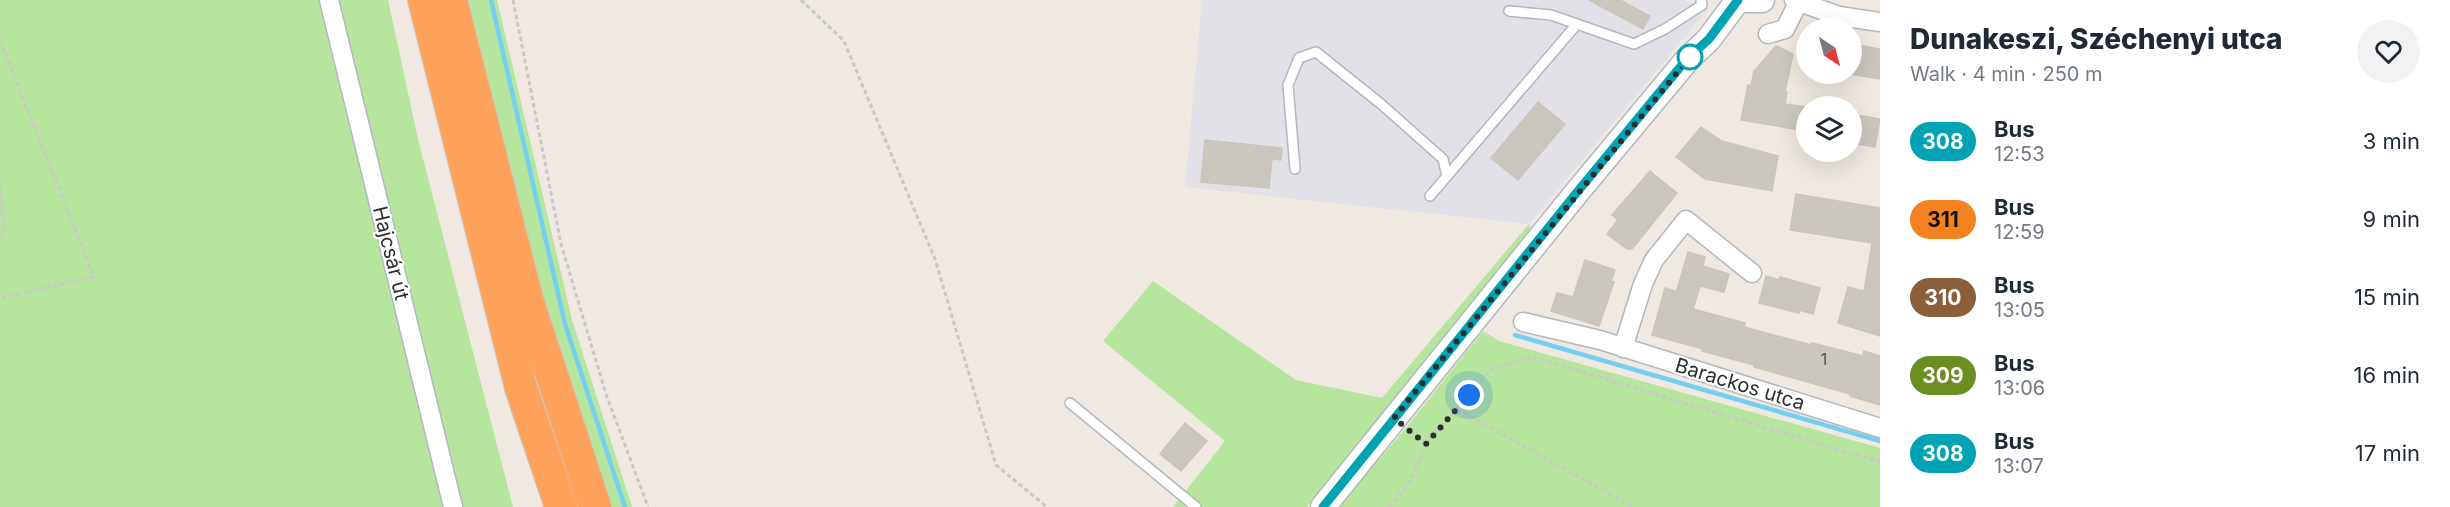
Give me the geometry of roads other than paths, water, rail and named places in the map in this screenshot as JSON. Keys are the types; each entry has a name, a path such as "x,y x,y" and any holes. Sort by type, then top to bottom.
{"highway":[{"path":"424,0 521,388 561,507"},
{"path":"451,0 527,299 595,507"},
{"path":"521,388 542,507"}],"street":[{"name":"Hajcsár út","path":"328,0 453,507"},
{"path":"1323,507 1585,182 1686,60 1709,39 1738,0"},
{"path":"1746,0 1762,0"},
{"path":"1768,33 1785,29 1796,2 1839,16 1880,22"},
{"path":"1623,348 1643,284 1654,260 1686,220 1752,273"},
{"name":"Barackos utca","path":"1523,322 1600,340 1880,428"}],"lane":[{"path":"1509,11 1551,15 1634,44 1665,29 1702,6 1701,0"},
{"path":"1430,196 1577,24"},
{"path":"1295,169 1288,85 1299,58 1316,52 1443,159 1447,176"},
{"path":"1070,403 1196,507"}],"waterway":[{"path":"491,0 565,324 625,507"},
{"path":"1515,335 1880,441"}]}
